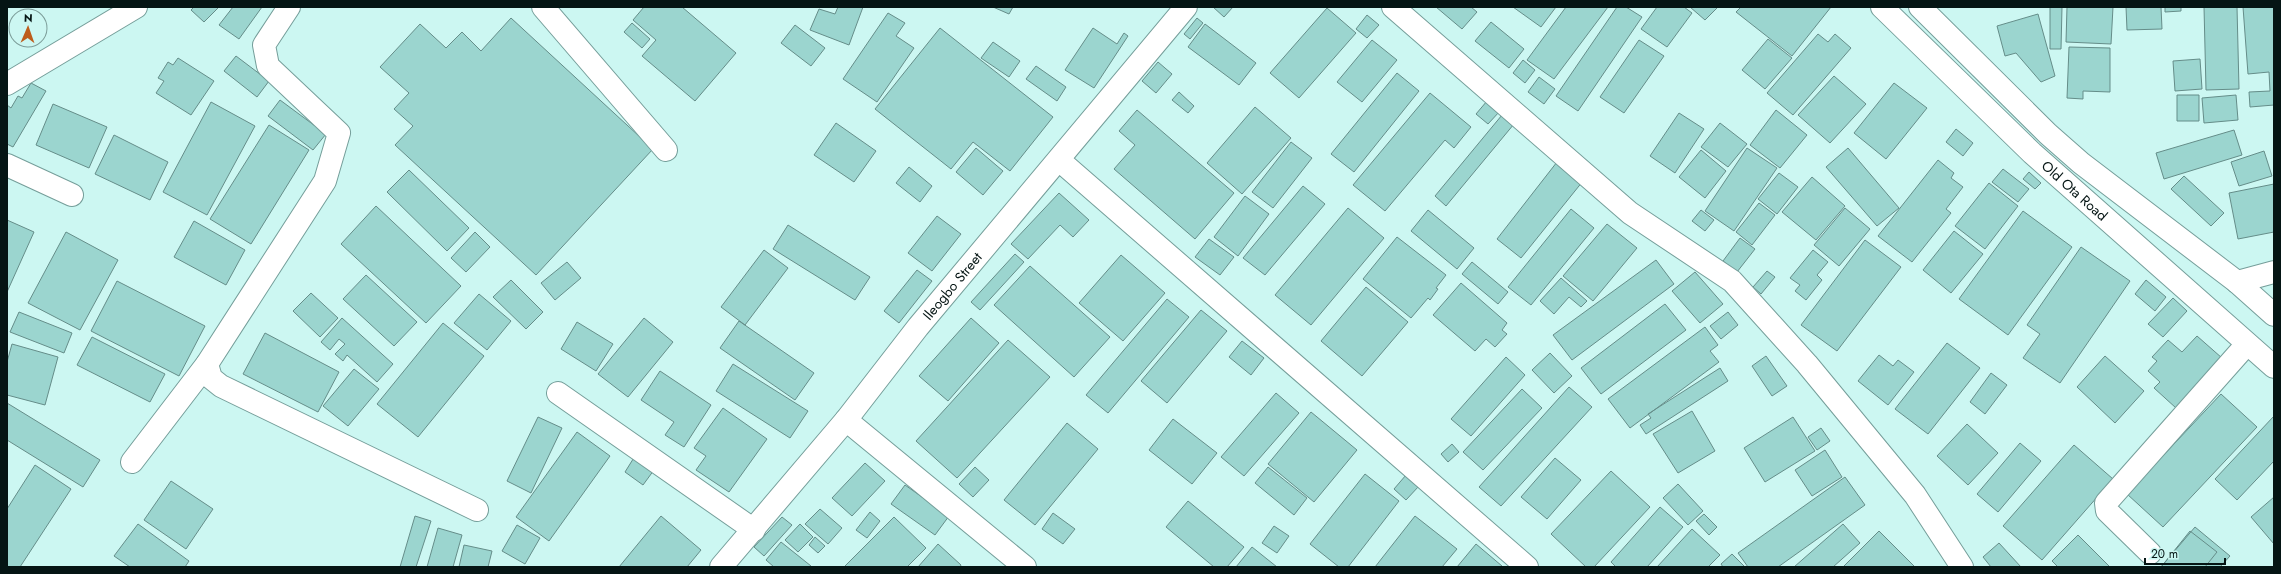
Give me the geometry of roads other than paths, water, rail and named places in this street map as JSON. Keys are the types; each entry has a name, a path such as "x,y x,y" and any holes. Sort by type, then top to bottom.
{"street":[{"path":"7,84 136,7"},
{"path":"132,462 207,364 325,181 339,133 268,66 264,45 289,7"},
{"path":"543,7 666,150"},
{"name":"Ileogbo Street","path":"721,567 846,420 918,327 1186,7"},
{"path":"1393,7 1630,213 1732,281 1807,364 1915,495 1962,567"},
{"name":"Old Ota Road","path":"1882,7 2032,154 2274,367"},
{"name":"Old Ota Road","path":"1925,8 2048,134 2081,163 2237,282 2274,315"},
{"path":"1059,160 1527,567"},
{"path":"7,165 72,195"},
{"path":"2237,282 2274,272"},
{"path":"2150,553 2107,511 2106,503 2247,344"},
{"path":"207,364 211,378 220,386 477,510"},
{"path":"558,392 754,530"},
{"path":"846,420 1025,567"}]}
